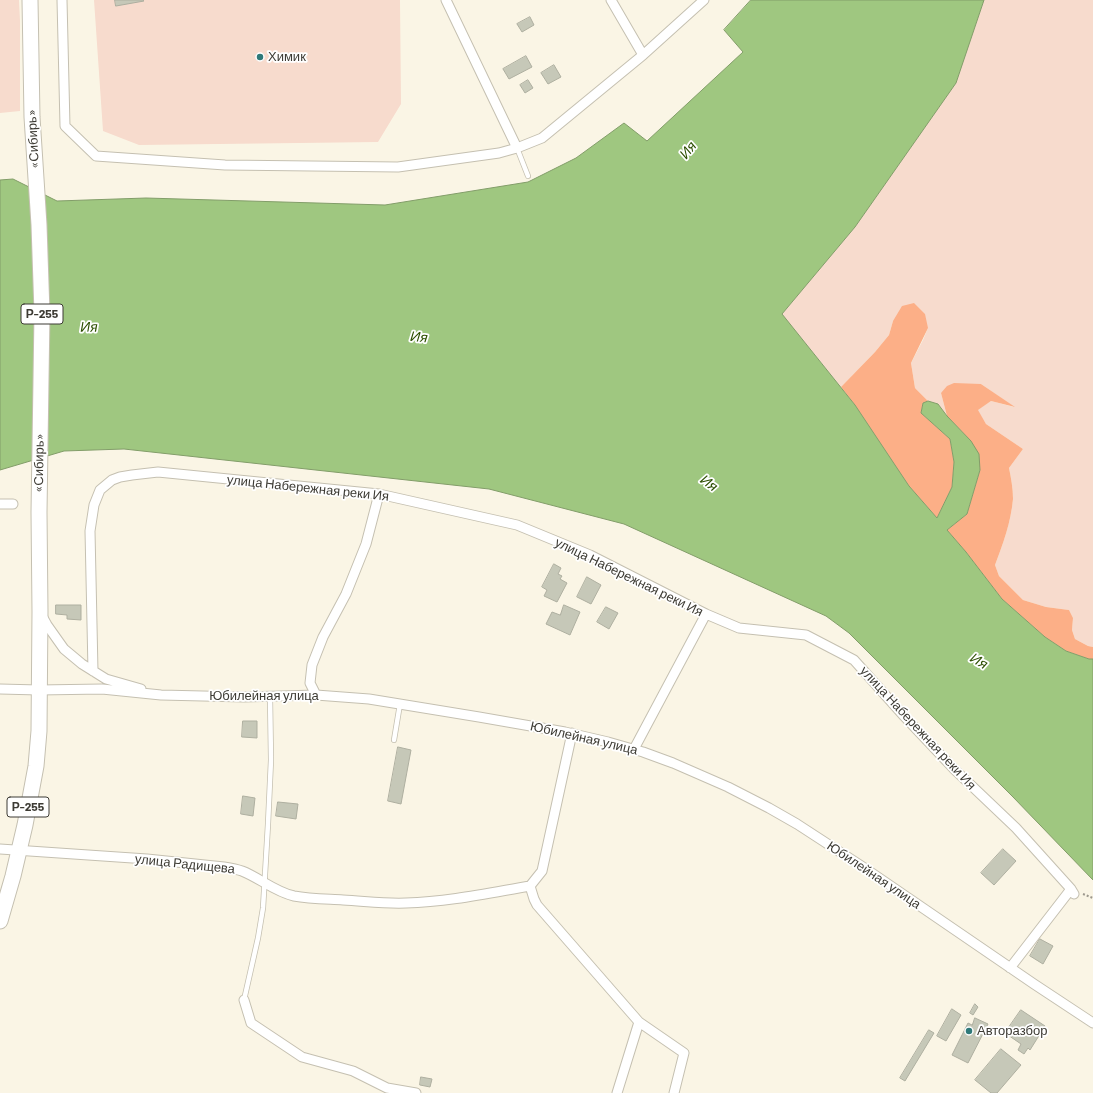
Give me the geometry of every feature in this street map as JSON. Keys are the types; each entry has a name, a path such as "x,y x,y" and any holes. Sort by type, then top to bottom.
{"highway":[{"name":"«Сибирь»","path":"0,921 19,850 31,795 38,753 40,718 38,512 42,313 39,225 32,117 30,0"}],"street":[{"path":"62,0 65,126 96,156 226,165 398,167 499,153 517,148 542,138 643,54 704,0"},
{"path":"446,0 517,148"},
{"path":"611,0 643,54"},
{"name":"улица Набережная реки Ия","path":"93,671 90,531 94,505 100,490 112,480 120,477 158,472 379,494 517,525 590,555 706,614 739,628 806,635 854,660 954,768 1016,828 1072,891 1010,968"},
{"path":"316,695 310,684 312,665 323,637 346,594 366,544 379,494"},
{"path":"0,504 13,504"},
{"path":"40,612 47,625 64,649 77,661 106,679 161,695"},
{"path":"634,749 706,614"},
{"name":"Юбилейная улица","path":"0,689 102,689 161,695 316,695 369,700 530,725 572,733 634,749 714,780 786,818 863,867 1093,1023"},
{"path":"572,733 542,871 530,886 537,905 639,1022 684,1053 674,1093"},
{"name":"улица Радищева","path":"0,849 147,859 224,867 236,869 279,891 294,896 318,898 404,903 442,900 530,886"},
{"path":"244,1000 251,1023 302,1057 353,1071 387,1088 416,1093"},
{"path":"617,1093 639,1022"}],"lane":[{"path":"517,148 528,176"},
{"path":"244,1000 262,920 271,760 270,696"},
{"path":"394,740 400,704"}],"shaded area":[{"path":"0,0 19,0 20,111 0,113"},
{"name":"Химик","path":"94,0 400,0 401,104 378,142 139,145 103,131"},
{"path":"984,0 1093,0 1093,647 1075,639 1072,630 1073,618 1069,610 1046,607 1023,600 999,576 995,565 1006,533 1012,508 1013,491 1009,468 1023,449 986,424 977,410 991,401 1014,407 981,384 941,393 947,416 938,404 928,401 915,388 911,363 928,328 893,321 889,335 875,352 841,387 782,314 855,227 956,83"},
{"path":"914,303 925,314 928,328 911,363 915,388 928,401 923,403 921,413 950,439 954,462 952,487 937,518 909,486 855,405 841,387 875,352 889,335 893,321 902,306"},
{"path":"954,383 981,384 1015,407 991,401 978,410 986,424 1023,449 1009,468 1013,499 1009,524 995,565 999,576 1023,600 1046,607 1069,610 1073,618 1072,630 1075,639 1093,647 1093,659 1066,651 1045,637 1002,599 947,530 967,514 980,470 971,441 947,416 941,393 947,386"}],"water":[{"name":"Ия","path":"751,0 984,0 956,83 855,227 782,314 855,405 909,486 937,518 952,487 954,462 950,439 921,413 923,403 928,401 938,404 947,416 971,441 979,454 980,470 967,514 947,530 1002,599 1045,637 1066,651 1093,659 1093,880 1013,797 849,633 826,616 624,524 489,489 124,449 64,451 0,470 0,180 13,179 57,201 146,198 385,205 528,182 576,158 624,123 647,141 743,52 724,30"}],"building":[{"path":"115,0 143,0 144,1 116,6"},
{"path":"530,17 534,25 522,32 517,24"},
{"path":"526,56 532,67 509,79 503,69"},
{"path":"554,65 561,77 548,84 541,73"},
{"path":"528,80 533,88 525,93 520,85"},
{"path":"554,564 561,568 558,574 562,576 560,579 567,583 557,602 544,596 547,590 542,587"},
{"path":"587,577 601,585 591,604 577,597"},
{"path":"56,605 81,605 81,620 67,619 67,615 56,614"},
{"path":"564,605 580,612 570,635 546,624 552,612 560,615"},
{"path":"606,607 618,613 609,629 597,622"},
{"path":"243,721 257,721 257,738 242,737"},
{"path":"398,747 411,750 401,804 388,801"},
{"path":"243,796 255,798 253,816 241,814"},
{"path":"278,802 298,804 296,819 276,816"},
{"path":"1003,849 1016,861 994,885 981,873"},
{"path":"1040,939 1053,946 1043,964 1030,956"},
{"path":"975,1004 978,1007 973,1015 970,1013"},
{"path":"952,1009 961,1015 946,1041 937,1036"},
{"path":"1021,1010 1045,1026 1030,1050 1028,1048 1024,1054 1018,1050 1021,1044 1005,1033"},
{"path":"975,1018 988,1024 968,1063 952,1055 968,1023 972,1025"},
{"path":"929,1030 934,1033 905,1081 900,1078"},
{"path":"1001,1049 1021,1065 997,1093 991,1093 975,1080"},
{"path":"421,1077 432,1079 430,1087 420,1085"}],"place":[{"name":"Химик","path":"260,57"},
{"name":"Авторазбор","path":"969,1031"}]}
